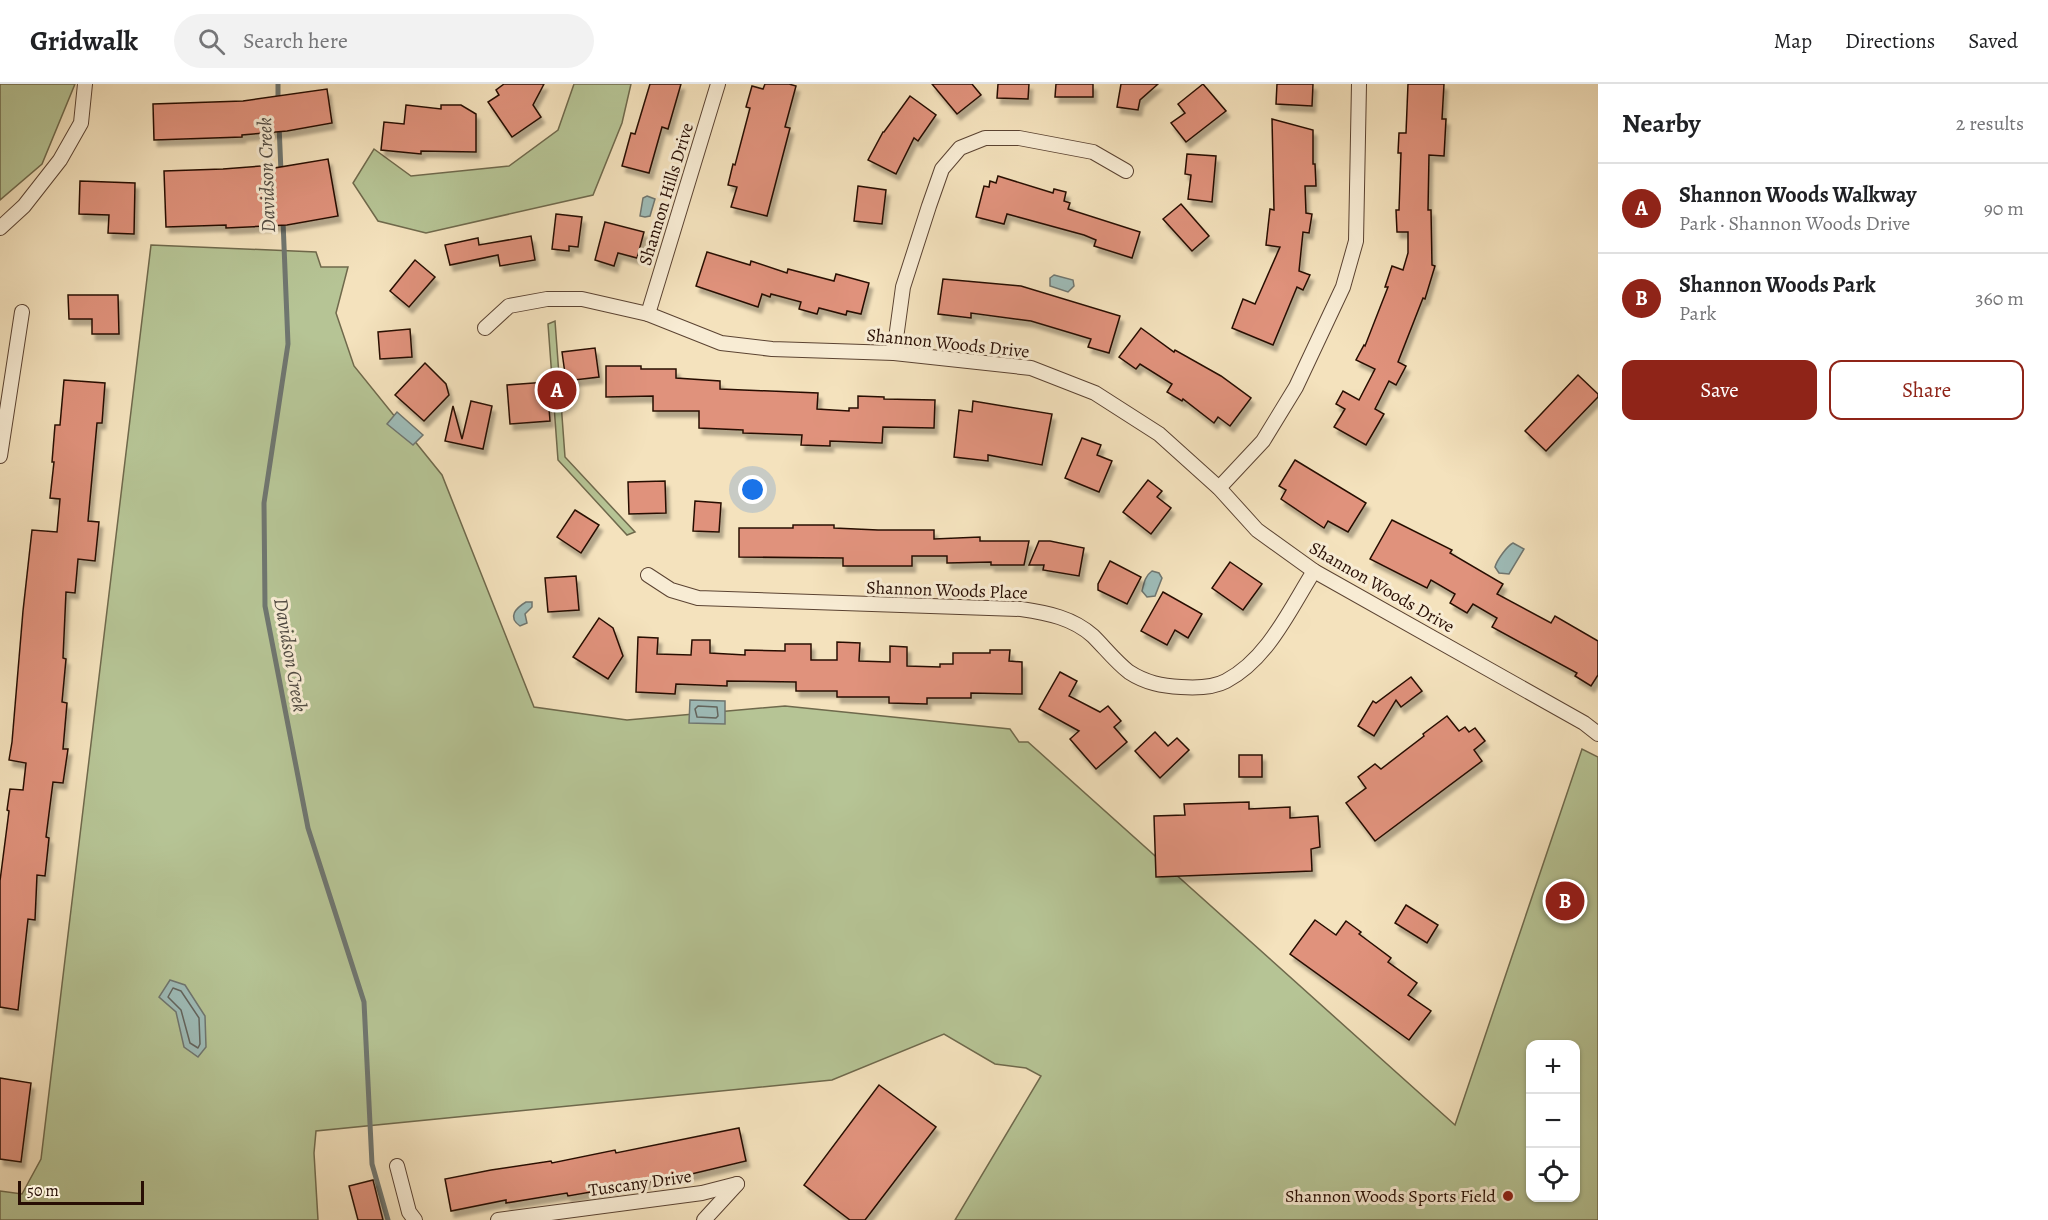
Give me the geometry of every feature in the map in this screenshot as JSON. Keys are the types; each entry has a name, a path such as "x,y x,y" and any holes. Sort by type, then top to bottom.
{"street":[{"path":"0,228 24,206 60,160 81,123 85,84"},
{"name":"Shannon Hills Drive","path":"648,314 718,84"},
{"path":"1219,488 1263,441 1296,387 1342,287 1356,241 1359,84"},
{"path":"894,353 903,287 928,206 942,169 960,148 985,138 1019,138 1093,152 1126,171"},
{"name":"Shannon Woods Drive","path":"485,328 509,306 548,299 582,299 648,314 722,343 782,349 894,353 1031,368 1095,393 1159,434 1219,488 1257,530 1314,571 1584,723 1598,734"},
{"path":"0,456 22,312"},
{"name":"Shannon Woods Place","path":"648,574 671,590 698,598 1021,609 1047,613 1072,621 1091,634 1128,671 1147,682 1197,688 1225,682 1248,667 1267,646 1314,571"},
{"path":"398,1166 409,1212 415,1220"},
{"name":"Tuscany Drive","path":"498,1220 702,1193 737,1184 704,1220"}],"green space":[{"path":"0,84 75,84 42,164 0,200"},
{"path":"574,84 631,84 622,123 593,195 426,233 378,221 353,183 374,149 411,176 509,166 558,130"},
{"path":"151,245 316,252 321,267 348,267 336,313 354,366 442,475 534,707 627,720 785,706 1010,729 1019,742 1028,742 1455,1125 1582,749 1598,757 1598,1220 955,1220 1041,1076 1026,1068 995,1064 944,1034 832,1080 316,1131 314,1153 318,1220 0,1220 0,1191 22,1194 41,1159"},
{"path":"555,321 565,457 635,532 627,535 558,460 548,324"}],"water":[{"path":"647,196 655,199 650,216 640,216 643,198"},
{"path":"1054,275 1073,280 1074,286 1068,292 1050,286 1050,278"},
{"path":"397,412 423,435 413,445 387,424"},
{"path":"1513,543 1524,549 1509,574 1499,573 1495,567 1496,564 1505,550"},
{"path":"1152,571 1159,573 1162,578 1155,596 1147,597 1142,591 1146,577"},
{"path":"526,602 532,602 532,607 525,614 527,623 520,626 514,619 514,613"},
{"path":"690,700 725,701 725,724 689,723"},
{"path":"170,980 185,985 205,1016 206,1047 198,1057 184,1047 176,1012 159,997"}],"building":[{"path":"504,84 544,84 533,105 541,117 512,137 488,102 499,95 496,90"},
{"path":"650,84 681,84 668,129 662,127 649,173 622,166 631,133 635,134"},
{"path":"765,84 796,86 785,127 790,128 767,216 731,207 737,187 728,185 750,108 746,107 752,86 763,89"},
{"path":"932,84 972,84 981,95 957,114"},
{"path":"998,84 1029,84 1028,99 997,98"},
{"path":"1056,84 1093,84 1093,97 1055,97"},
{"path":"1121,84 1158,84 1140,100 1138,110 1117,107"},
{"path":"1203,84 1226,111 1186,142 1171,123 1185,113 1178,104"},
{"path":"1277,84 1313,84 1312,106 1276,104"},
{"path":"1408,84 1444,84 1442,119 1446,119 1444,156 1429,155 1428,210 1431,210 1432,265 1435,266 1425,299 1423,298 1398,362 1406,366 1396,385 1389,381 1375,409 1384,414 1366,445 1334,427 1345,409 1336,404 1343,391 1359,400 1375,369 1356,360 1365,346 1388,287 1385,287 1392,266 1403,270 1408,253 1408,232 1397,232 1396,210 1399,210 1401,153 1398,153 1399,133 1406,133"},
{"path":"327,89 332,123 287,131 242,135 242,137 154,140 153,104 243,101"},
{"path":"910,96 936,115 918,141 914,138 896,174 868,160 883,132"},
{"path":"406,105 441,109 441,105 461,105 476,114 476,152 421,151 421,154 381,150 384,122 404,124"},
{"path":"1272,119 1313,130 1313,164 1315,164 1316,186 1305,186 1306,213 1312,214 1309,233 1303,232 1299,271 1310,275 1303,290 1297,287 1273,345 1232,328 1243,299 1255,304 1280,247 1266,245 1270,209 1274,210"},
{"path":"1187,154 1216,156 1212,202 1188,199 1191,175 1185,174"},
{"path":"328,159 338,216 287,225 226,228 226,225 166,227 164,171 274,165 274,168"},
{"path":"998,176 1053,193 1054,189 1066,192 1064,201 1070,203 1068,209 1140,232 1132,258 1094,246 1096,240 1084,235 1007,214 1004,224 976,217 984,186 989,187 990,181 996,183"},
{"path":"80,181 135,183 134,234 108,233 109,215 79,214"},
{"path":"858,186 886,190 882,224 854,221"},
{"path":"1181,204 1209,236 1192,251 1163,219"},
{"path":"556,214 582,217 578,247 569,246 569,251 552,249"},
{"path":"605,222 644,232 637,258 618,253 614,266 595,260"},
{"path":"531,236 535,260 500,266 498,255 450,265 445,245 478,238 479,245"},
{"path":"707,252 750,265 751,261 787,273 788,269 834,281 836,274 869,283 861,314 847,311 846,315 819,308 817,314 799,309 801,302 771,294 770,297 762,294 758,307 696,286"},
{"path":"415,260 435,277 409,307 390,291"},
{"path":"943,279 1021,286 1120,316 1109,353 1088,347 1091,339 1031,321 971,313 971,318 938,314"},
{"path":"68,295 118,295 119,334 92,334 92,319 69,319"},
{"path":"1141,328 1174,352 1175,350 1221,376 1251,398 1230,426 1218,417 1214,423 1183,399 1182,401 1167,392 1172,384 1140,364 1136,369 1119,357"},
{"path":"410,329 412,357 380,359 378,332"},
{"path":"595,348 599,377 566,381 562,352"},
{"path":"425,363 446,384 449,395 424,421 395,395"},
{"path":"606,366 676,369 676,378 720,381 720,389 818,393 817,409 849,411 849,408 858,408 858,396 935,400 934,428 883,427 882,443 830,441 830,446 801,445 802,435 743,433 743,430 699,428 699,411 653,411 653,396 606,397"},
{"path":"1578,375 1598,394 1598,397 1546,451 1525,431"},
{"path":"64,380 105,383 102,423 97,423 88,521 99,522 95,561 78,559 75,593 66,592 63,658 66,659 62,702 67,703 63,749 68,749 63,783 53,782 46,837 49,838 45,876 37,875 35,920 28,919 18,1010 0,1007 0,881 10,789 23,790 26,763 9,760 32,530 57,532 60,499 50,498 55,425 60,425"},
{"path":"547,382 550,421 510,424 507,385"},
{"path":"471,401 492,406 483,449 445,441 453,406 462,439"},
{"path":"973,401 1052,414 1042,465 988,455 988,461 954,457 959,410 972,412"},
{"path":"1082,438 1101,445 1097,455 1112,461 1099,492 1065,478"},
{"path":"1295,460 1366,503 1348,532 1328,521 1324,528 1281,499 1286,490 1279,486"},
{"path":"1148,480 1162,491 1157,497 1171,508 1151,534 1123,512"},
{"path":"665,481 666,513 629,514 628,482"},
{"path":"695,501 721,503 719,532 693,531"},
{"path":"575,510 599,525 581,553 557,537"},
{"path":"1392,520 1452,550 1450,553 1503,584 1497,594 1551,623 1555,616 1598,641 1598,675 1591,686 1575,676 1577,673 1492,627 1497,618 1473,604 1467,613 1450,603 1455,594 1431,580 1427,588 1370,559"},
{"path":"793,525 834,525 834,528 878,530 934,530 934,539 980,537 980,541 1029,541 1024,565 991,565 991,562 947,563 947,556 912,556 912,566 843,566 843,558 739,557 739,528 793,528"},
{"path":"1039,541 1084,548 1079,576 1043,570 1044,565 1029,565"},
{"path":"1110,561 1141,577 1127,604 1098,590 1098,584"},
{"path":"1230,562 1262,584 1243,610 1212,588"},
{"path":"576,576 579,610 548,612 545,578"},
{"path":"1163,592 1202,614 1188,638 1175,630 1167,645 1141,631"},
{"path":"599,618 613,628 623,656 608,679 573,657"},
{"path":"638,637 658,638 657,654 691,655 692,640 710,640 710,653 745,655 745,650 785,651 785,644 811,644 811,660 837,660 837,642 860,643 859,661 890,662 890,646 907,647 907,666 940,667 940,664 953,664 953,653 990,653 990,650 1010,650 1009,661 1022,662 1022,694 971,693 971,698 927,698 927,704 889,703 889,697 837,697 837,691 796,691 796,682 727,681 727,686 676,684 675,694 636,692"},
{"path":"1060,672 1077,681 1069,696 1100,712 1108,706 1121,721 1114,727 1127,742 1096,769 1070,739 1079,731 1039,709"},
{"path":"1411,677 1422,691 1401,707 1396,700 1374,736 1358,726 1373,701 1376,703"},
{"path":"1447,716 1459,731 1465,727 1469,732 1475,728 1485,741 1474,750 1482,761 1375,841 1346,803 1366,788 1358,777 1375,764 1381,769"},
{"path":"1155,732 1168,746 1177,738 1189,750 1160,778 1135,751"},
{"path":"1239,755 1262,755 1262,777 1239,777"},
{"path":"1249,802 1249,809 1290,807 1290,818 1318,816 1320,847 1311,849 1312,871 1156,877 1154,816 1185,815 1184,804"},
{"path":"1406,905 1438,925 1427,943 1395,923"},
{"path":"1315,920 1336,935 1346,921 1391,958 1388,962 1417,983 1408,995 1431,1011 1409,1040 1290,954"},
{"path":"0,1078 31,1083 21,1162 0,1159"},
{"path":"879,1085 936,1127 865,1220 850,1220 804,1185"},
{"path":"739,1128 746,1161 683,1176 568,1196 567,1193 506,1203 506,1200 451,1211 445,1179 551,1161 552,1163 615,1150 616,1153"},
{"path":"373,1180 383,1220 358,1220 349,1186"}],"waterway":[{"name":"Davidson Creek","path":"278,84 278,100"},
{"name":"Davidson Creek","path":"279,125 281,172"},
{"name":"Davidson Creek","path":"283,221 288,344 264,503 265,606 308,828 364,1002 372,1164 388,1220"}],"place":[{"name":"Shannon Woods Walkway","path":"557,390"},
{"name":"Shannon Woods Park","path":"1565,901"},
{"name":"Shannon Woods Sports Field","path":"1508,1196"}]}
